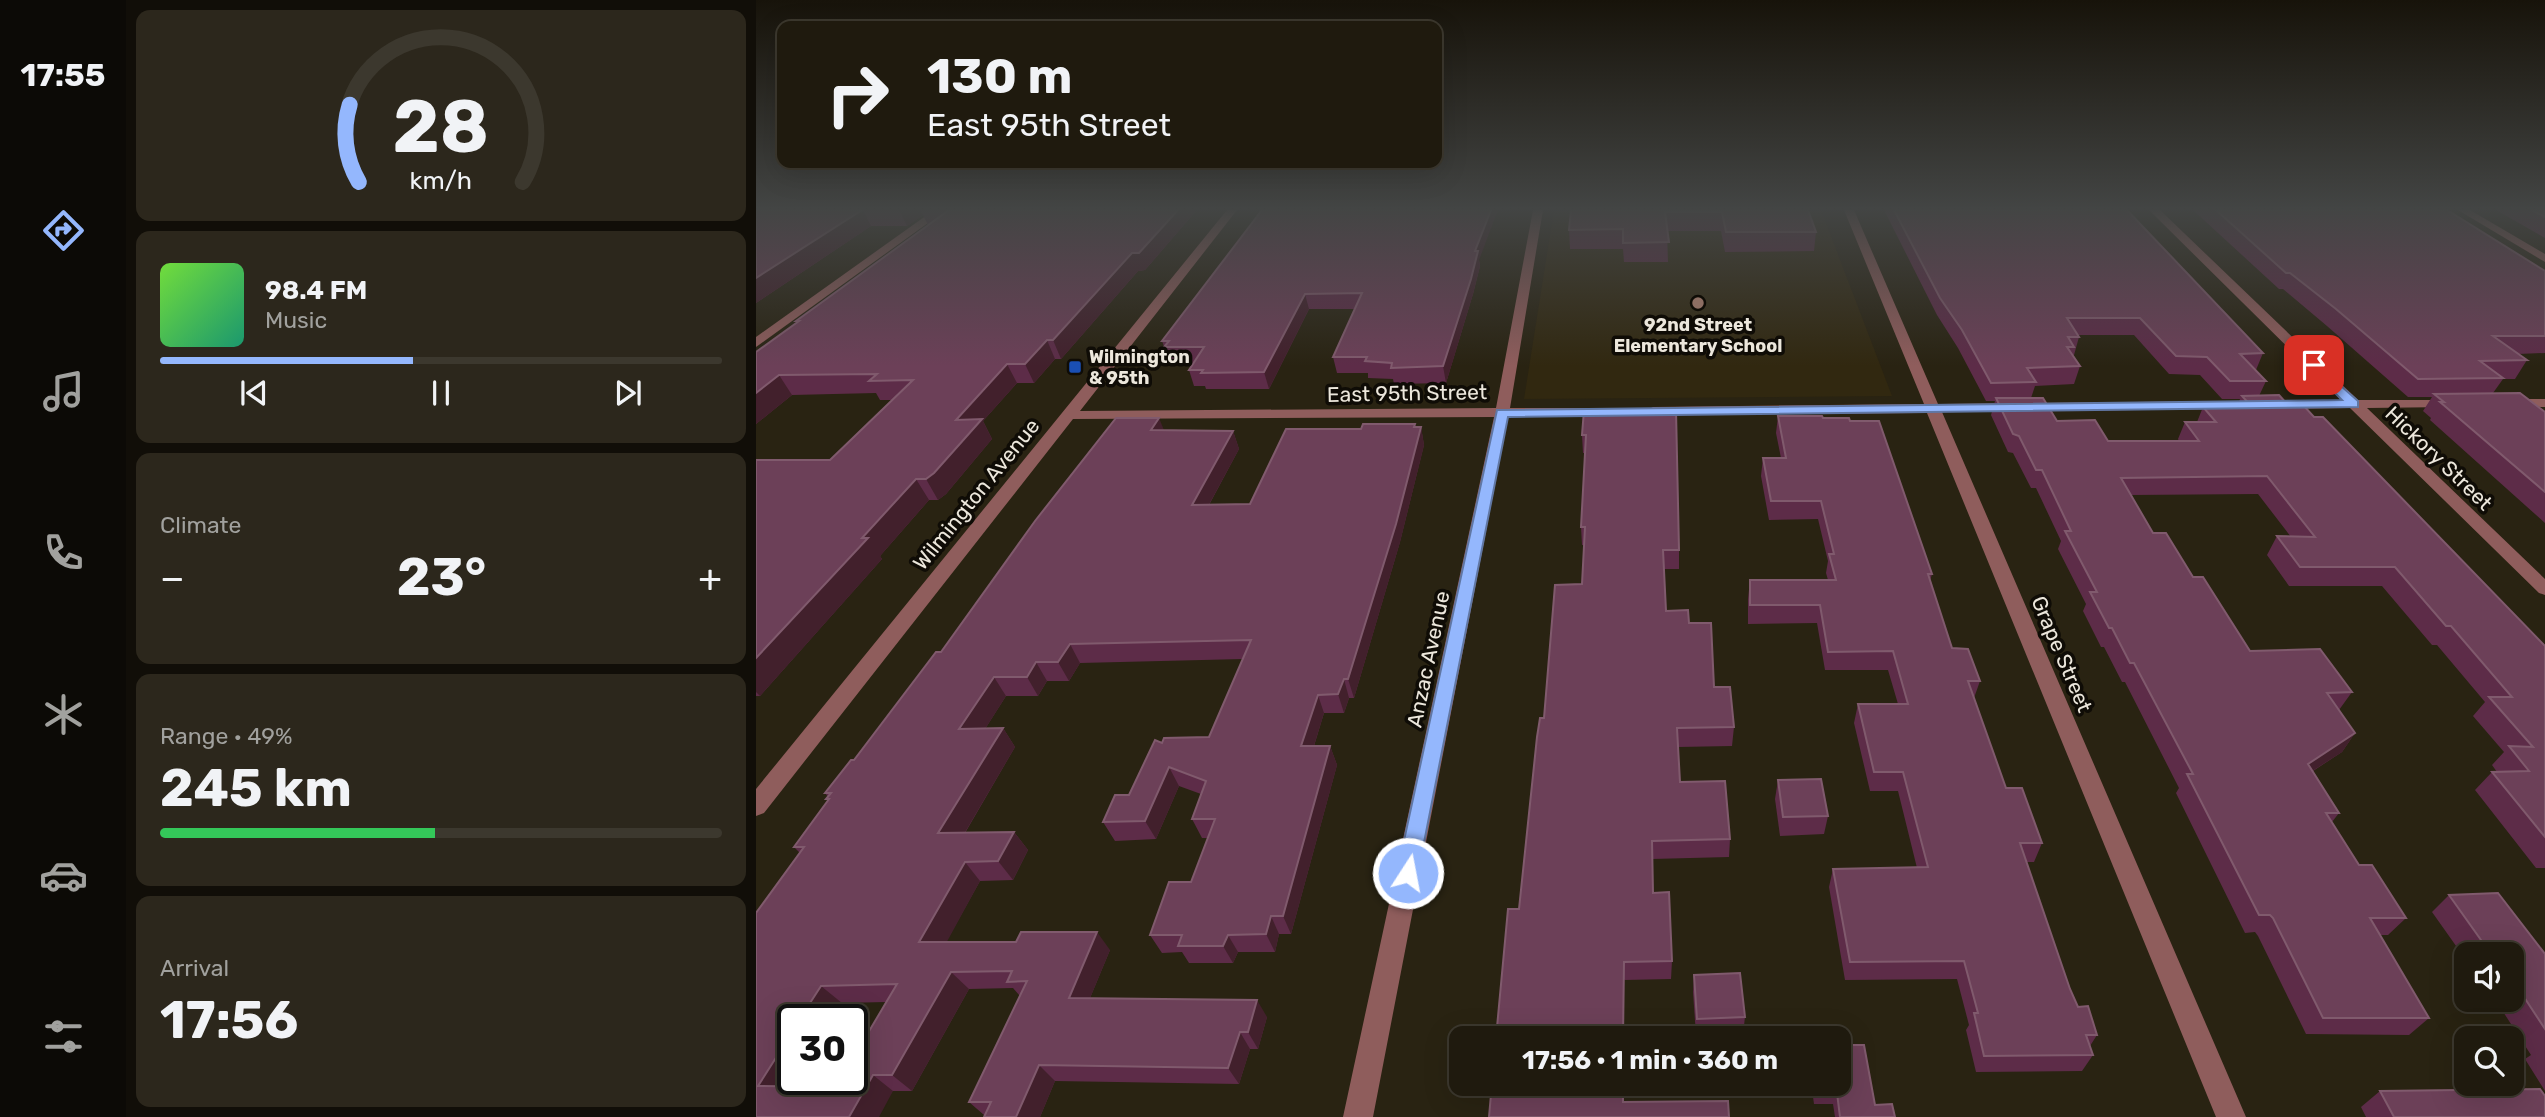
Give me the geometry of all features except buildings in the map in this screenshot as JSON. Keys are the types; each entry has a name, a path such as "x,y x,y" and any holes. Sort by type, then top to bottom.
{"street":[{"path":"756,343 868,262"},
{"name":"Wilmington Avenue","path":"756,806 1191,262"},
{"name":"Anzac Avenue","path":"1358,1117 1502,413 1529,262"},
{"name":"Grape Street","path":"1871,262 2231,1117"},
{"name":"Hickory Street","path":"2208,262 2545,589"},
{"name":"East 95th Street","path":"1068,415 2463,403"},
{"path":"2490,403 2545,403"}],"shaded area":[{"name":"92nd Street Elementary School","path":"1546,262 1841,262 1892,396 1524,399"}],"place":[{"name":"92nd Street Elementary School","path":"1698,303"},
{"name":"Wilmington & 95th","path":"1075,367"}],"route":[{"path":"1408,873 1502,413 2354,404 2314,365"}]}
